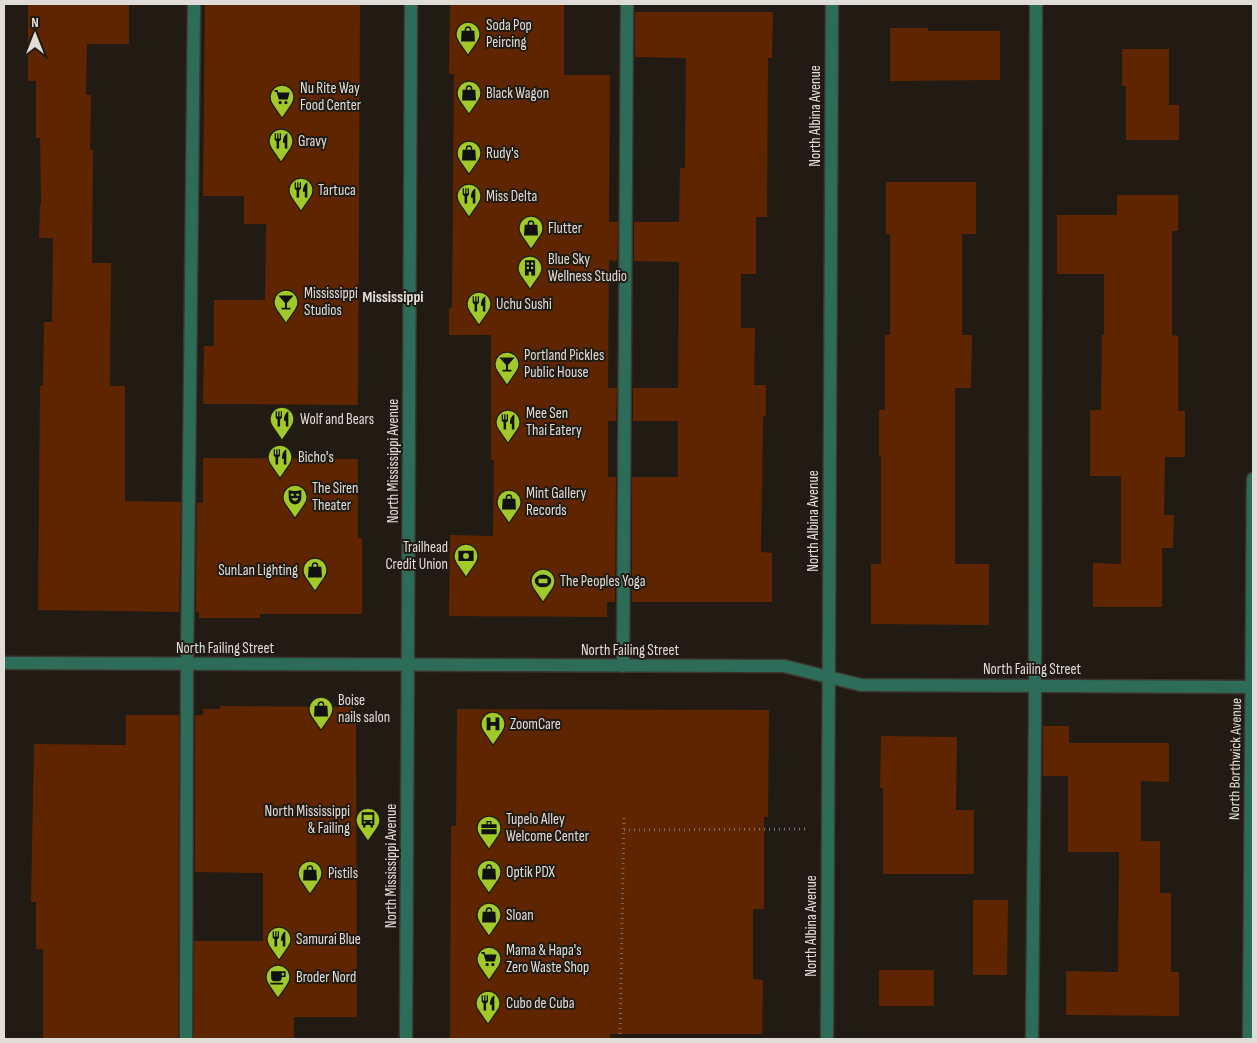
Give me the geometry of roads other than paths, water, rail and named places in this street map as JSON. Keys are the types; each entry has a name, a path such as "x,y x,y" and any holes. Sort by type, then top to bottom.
{"street":[{"path":"186,1039 194,4"},
{"name":"North Mississippi Avenue","path":"406,1039 411,4"},
{"path":"623,666 627,4"},
{"name":"North Albina Avenue","path":"827,1039 832,4"},
{"path":"1032,1039 1035,685 1036,4"},
{"name":"North Borthwick Avenue","path":"1249,1039 1253,480"},
{"name":"North Failing Street","path":"4,663 784,666 861,685 1253,686"}],"place":[{"name":"Soda Pop Peircing","path":"468,55"},
{"name":"Black Wagon","path":"469,114"},
{"name":"Nu Rite Way Food Center","path":"282,118"},
{"name":"Gravy","path":"281,162"},
{"name":"Rudy's","path":"469,174"},
{"name":"Tartuca","path":"301,211"},
{"name":"Miss Delta","path":"469,217"},
{"name":"Flutter","path":"531,249"},
{"name":"Blue Sky Wellness Studio","path":"530,289"},
{"name":"Mississippi Studios","path":"286,323"},
{"name":"Uchu Sushi","path":"479,325"},
{"name":"Portland Pickles Public House","path":"507,385"},
{"name":"Wolf and Bears","path":"282,440"},
{"name":"Mee Sen Thai Eatery","path":"508,443"},
{"name":"Bicho's","path":"280,478"},
{"name":"The Siren Theater","path":"295,518"},
{"name":"Mint Gallery Records","path":"509,523"},
{"name":"Trailhead Credit Union","path":"466,577"},
{"name":"SunLan Lighting","path":"315,591"},
{"name":"The Peoples Yoga","path":"543,602"},
{"name":"Boise nails salon","path":"321,730"},
{"name":"ZoomCare","path":"493,745"},
{"name":"North Mississippi & Failing","path":"368,841"},
{"name":"Tupelo Alley Welcome Center","path":"489,849"},
{"name":"Optik PDX","path":"489,893"},
{"name":"Pistils","path":"310,894"},
{"name":"Sloan","path":"489,936"},
{"name":"Samurai Blue","path":"279,960"},
{"name":"Mama & Hapa's Zero Waste Shop","path":"489,980"},
{"name":"Broder Nord","path":"278,998"},
{"name":"Cubo de Cuba","path":"488,1024"}],"district":[{"name":"Mississippi","path":"393,296"}]}
